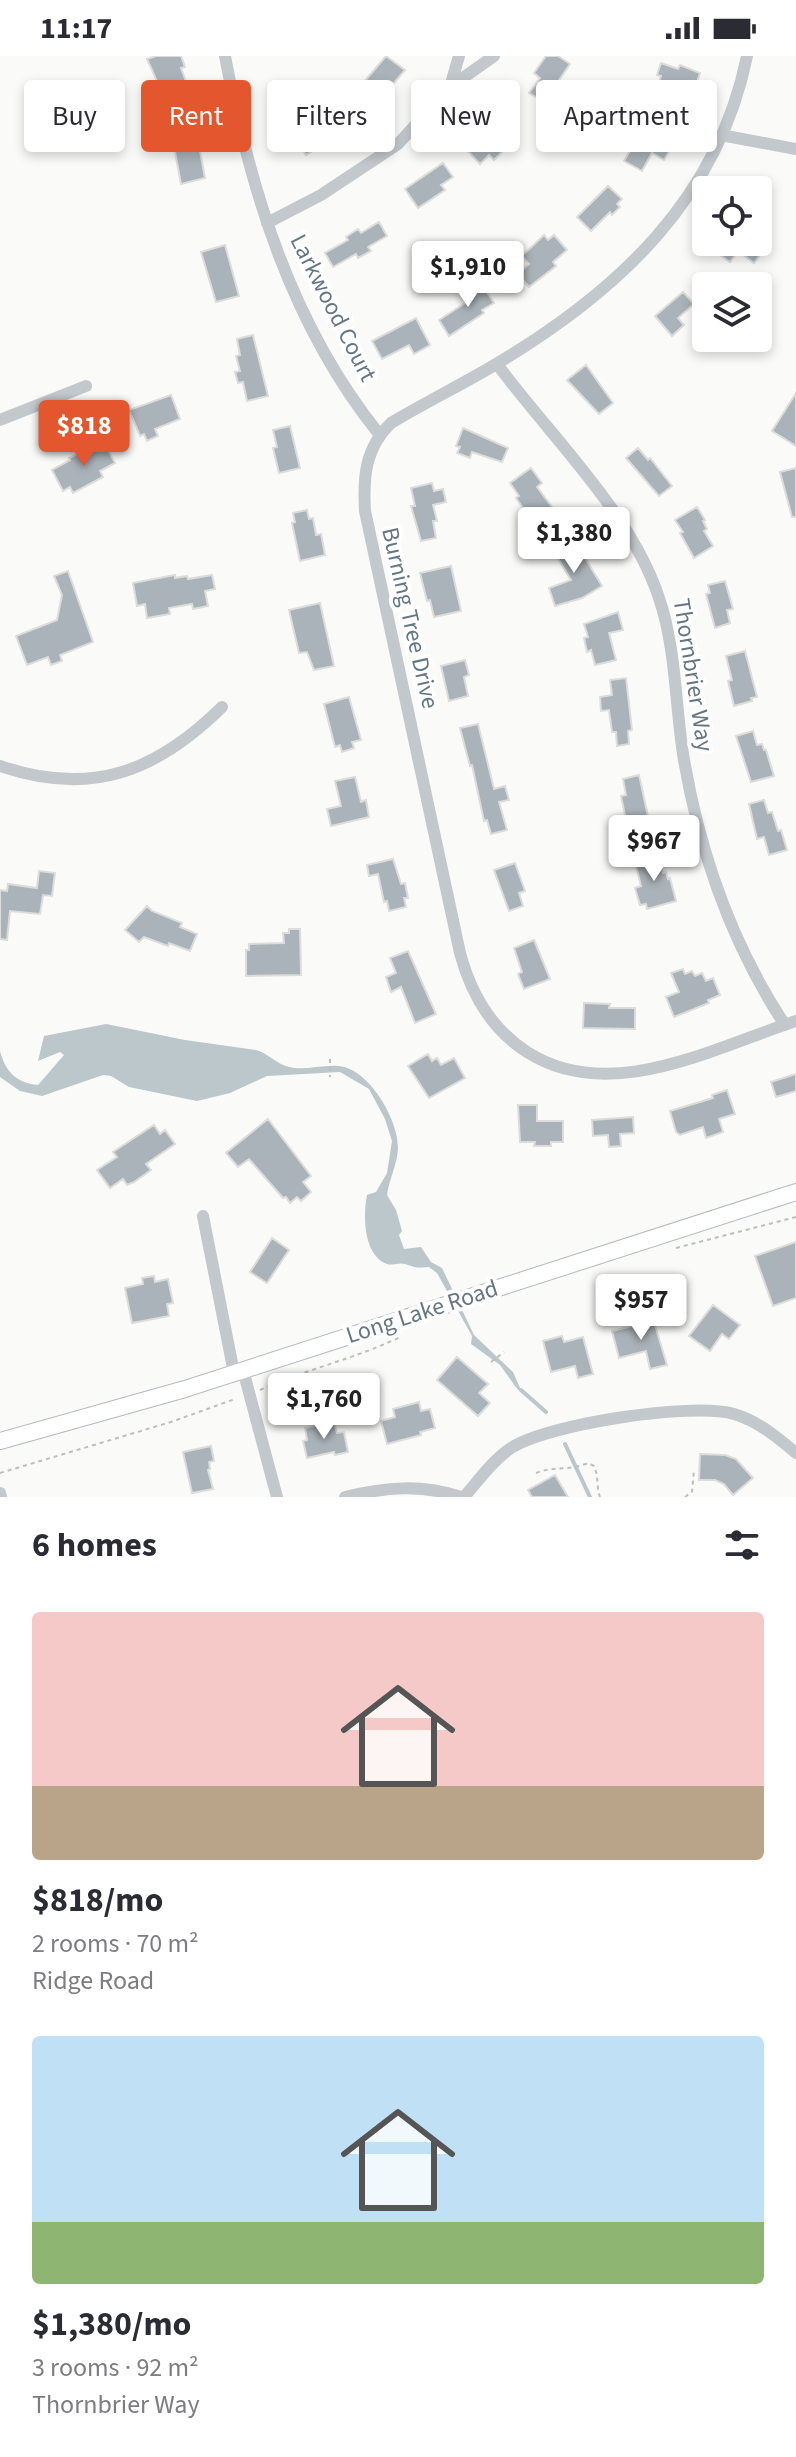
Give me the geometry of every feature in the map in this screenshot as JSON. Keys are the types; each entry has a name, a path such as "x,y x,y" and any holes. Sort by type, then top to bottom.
{"main road":[{"name":"Long Lake Road","path":"0,1441 238,1372 796,1192"}],"street":[{"name":"Larkwood Court","path":"225,56 251,174 284,268 310,323 350,394 379,434"},
{"path":"452,80 459,56"},
{"path":"460,80 494,56"},
{"path":"379,434 391,423 497,364 582,305 645,251 682,205 703,171 721,135 742,80 747,56"},
{"path":"267,223 321,195 398,144 411,130"},
{"path":"721,135 796,149"},
{"name":"Thornbrier Way","path":"497,364 618,517 653,581 666,624 683,753 705,855 753,974 790,1023"},
{"path":"0,420 86,386"},
{"name":"Burning Tree Drive","path":"379,434 370,451 365,475 368,535 460,953 474,993 491,1021 519,1047 542,1061 572,1071 603,1074 665,1065 790,1023"},
{"path":"0,766 51,778 95,777 125,772 166,753 187,739 222,707"},
{"path":"203,1216 218,1301 277,1497"},
{"path":"345,1497 385,1488 412,1487 463,1497 498,1458 538,1435 591,1423 660,1413 707,1411 733,1414 774,1434 796,1453"}],"path":[{"path":"330,1059 330,1077"},
{"path":"666,1250 796,1217"},
{"path":"260,1390 324,1364 377,1348 402,1335"},
{"path":"491,1362 504,1352"},
{"path":"0,1473 171,1422 240,1397"},
{"path":"536,1473 546,1469 572,1469 588,1463 594,1466 597,1474 596,1486 600,1497"},
{"path":"685,1497 692,1492 694,1469"}],"shaded area":[{"path":"106,1024 256,1050 289,1067 339,1066 361,1076 380,1097 397,1136 398,1153 387,1195 396,1210 404,1249 421,1247 431,1262 442,1268 474,1335 513,1372 521,1390 500,1365 471,1344 472,1336 437,1273 429,1267 387,1264 373,1252 366,1234 367,1195 376,1192 387,1173 392,1141 385,1119 369,1089 340,1072 267,1076 230,1093 197,1101 129,1087 111,1076 103,1075 42,1096 20,1091 0,1077 0,1051 12,1074 23,1082 38,1085 64,1055 60,1052 38,1061 44,1036"}],"building":[{"path":"181,56 185,80 156,80 147,59"},
{"path":"386,56 405,70 395,82 366,80"},
{"path":"546,56 558,56 570,64 559,80 539,80 534,73"},
{"path":"661,63 678,69 680,65 700,73 698,80 660,80 661,76 657,75"},
{"path":"536,83 536,97 529,93"},
{"path":"175,152 200,152 205,178 181,184"},
{"path":"469,152 502,152 494,160 489,155 480,164"},
{"path":"629,152 669,152 664,160 652,153 642,171 624,161"},
{"path":"443,163 453,177 441,185 445,190 418,208 405,189"},
{"path":"608,186 622,199 617,204 620,207 612,215 610,212 591,231 577,217"},
{"path":"379,222 387,236 368,247 371,251 358,258 356,254 333,267 325,253 348,240 346,237 358,229 361,233"},
{"path":"544,235 548,240 554,235 567,250 553,262 556,266 529,287 518,274 529,264 522,256"},
{"path":"225,245 239,296 216,302 201,252"},
{"path":"745,256 759,256 754,263"},
{"path":"478,279 494,303 449,336 439,320 473,298 466,286"},
{"path":"683,292 692,302 692,306 678,318 684,325 672,336 655,316"},
{"path":"416,318 430,345 414,354 409,345 382,359 372,341"},
{"path":"253,335 268,396 247,401 243,382 238,383 235,372 240,371 236,356 240,355 237,339"},
{"path":"586,365 613,403 599,414 567,380"},
{"path":"796,393 796,446 772,431"},
{"path":"171,395 180,419 155,429 158,436 147,441 144,434 140,436 129,410"},
{"path":"290,426 300,468 279,473 273,448 277,447 273,430"},
{"path":"463,428 508,448 502,462 472,452 470,458 457,453 460,447 456,446"},
{"path":"104,442 115,463 100,471 103,477 73,493 70,487 63,491 52,470 69,458"},
{"path":"638,448 672,486 659,496 626,458"},
{"path":"531,468 542,483 537,487 555,511 540,522 532,512 528,515 510,483"},
{"path":"796,468 796,517 792,517 780,472"},
{"path":"432,483 434,491 443,489 446,502 433,505 437,521 433,521 436,538 421,541 411,506 415,506 411,488"},
{"path":"697,507 705,520 707,529 704,531 713,546 694,558 675,520"},
{"path":"307,510 309,519 313,518 316,535 321,534 325,555 300,561 292,523 295,522 293,513"},
{"path":"573,538 602,586 582,598 555,606 549,588 571,580 553,550"},
{"path":"451,566 461,611 434,617 420,573"},
{"path":"68,571 93,642 60,655 62,661 51,665 48,657 27,665 16,636 57,620 62,595 54,576"},
{"path":"175,575 175,578 187,576 188,579 212,575 215,589 205,591 208,606 193,609 192,604 169,608 170,614 147,618 145,604 137,606 133,583"},
{"path":"725,581 733,609 727,610 730,623 715,628 706,594 710,593 708,585"},
{"path":"320,603 334,666 314,670 307,652 299,653 289,610"},
{"path":"618,612 623,630 609,633 616,660 595,665 591,650 587,652 584,638 588,637 584,624"},
{"path":"745,651 757,697 734,706 726,656"},
{"path":"465,660 469,675 464,677 468,696 449,701 441,666"},
{"path":"626,678 632,730 628,731 629,744 617,746 609,710 601,711 600,697 612,695 610,680"},
{"path":"349,697 361,740 352,742 354,748 342,752 340,745 335,747 324,704"},
{"path":"478,724 494,789 505,786 509,800 499,802 507,830 491,834 487,820 484,821 460,728"},
{"path":"753,731 757,745 762,744 766,750 774,776 751,782 736,736"},
{"path":"639,775 651,830 629,835 621,796 626,795 623,779"},
{"path":"355,777 361,802 366,800 369,817 331,826 327,809 341,806 335,781"},
{"path":"764,800 778,831 781,830 787,850 769,855 764,837 757,839 749,804"},
{"path":"658,853 663,873 666,872 670,878 676,901 647,909 646,904 640,905 635,888 641,886 636,866 642,865 640,858"},
{"path":"393,859 401,884 405,883 408,898 404,898 406,907 389,911 378,874 369,876 367,865"},
{"path":"515,863 525,891 519,893 523,906 509,911 494,870"},
{"path":"39,871 55,873 52,896 43,895 40,914 10,911 7,940 0,939 0,890 7,891 8,884 37,888"},
{"path":"147,906 197,934 190,951 144,937 139,942 125,930"},
{"path":"289,929 300,929 301,975 246,976 246,950 249,950 249,944 284,943 283,933 289,933"},
{"path":"534,940 550,979 524,989 514,948"},
{"path":"408,951 436,1014 415,1023 401,987 391,992 386,977 396,973 390,958"},
{"path":"683,969 685,974 692,971 695,976 702,973 706,981 713,978 720,995 708,1000 709,1003 674,1017 666,997 679,992 671,973"},
{"path":"584,1003 610,1004 609,1008 635,1008 635,1029 583,1028"},
{"path":"428,1054 432,1061 437,1058 441,1065 454,1058 465,1078 429,1098 408,1066"},
{"path":"796,1074 796,1091 776,1097 771,1082"},
{"path":"727,1090 735,1114 719,1119 723,1132 706,1138 703,1127 680,1135 676,1132 670,1111 713,1098 712,1095"},
{"path":"518,1105 537,1105 537,1121 563,1121 563,1142 534,1146 535,1142 520,1142"},
{"path":"633,1117 634,1133 620,1134 621,1146 609,1147 608,1135 593,1136 592,1120"},
{"path":"268,1119 311,1176 303,1182 311,1192 301,1201 297,1197 290,1203 249,1159 238,1167 226,1153"},
{"path":"154,1125 160,1134 165,1130 175,1144 146,1164 151,1170 134,1182 127,1185 123,1179 110,1188 97,1170 117,1157 113,1152"},
{"path":"272,1238 289,1250 267,1283 250,1272"},
{"path":"796,1242 796,1298 773,1306 755,1256"},
{"path":"154,1276 155,1282 168,1279 173,1303 167,1304 169,1316 132,1323 125,1288 143,1284 142,1278"},
{"path":"713,1305 740,1325 729,1339 722,1334 710,1351 689,1336"},
{"path":"652,1315 667,1365 650,1369 646,1351 619,1358 612,1331 641,1324 639,1318"},
{"path":"562,1336 564,1342 583,1337 593,1374 578,1378 575,1366 551,1372 543,1341"},
{"path":"457,1357 488,1384 479,1393 490,1403 478,1416 437,1380"},
{"path":"419,1402 421,1411 430,1409 435,1428 387,1444 381,1421 395,1417 393,1409"},
{"path":"334,1422 337,1433 344,1432 348,1452 307,1458 303,1441 307,1440 305,1428"},
{"path":"211,1446 214,1461 209,1462 208,1470 213,1489 192,1493 183,1452"},
{"path":"700,1454 725,1455 736,1459 753,1478 733,1495 724,1484 715,1480 699,1480"},
{"path":"555,1475 568,1497 532,1497 528,1490"}],"waterway":[{"path":"521,1390 546,1412"},
{"path":"565,1444 590,1497"}]}
